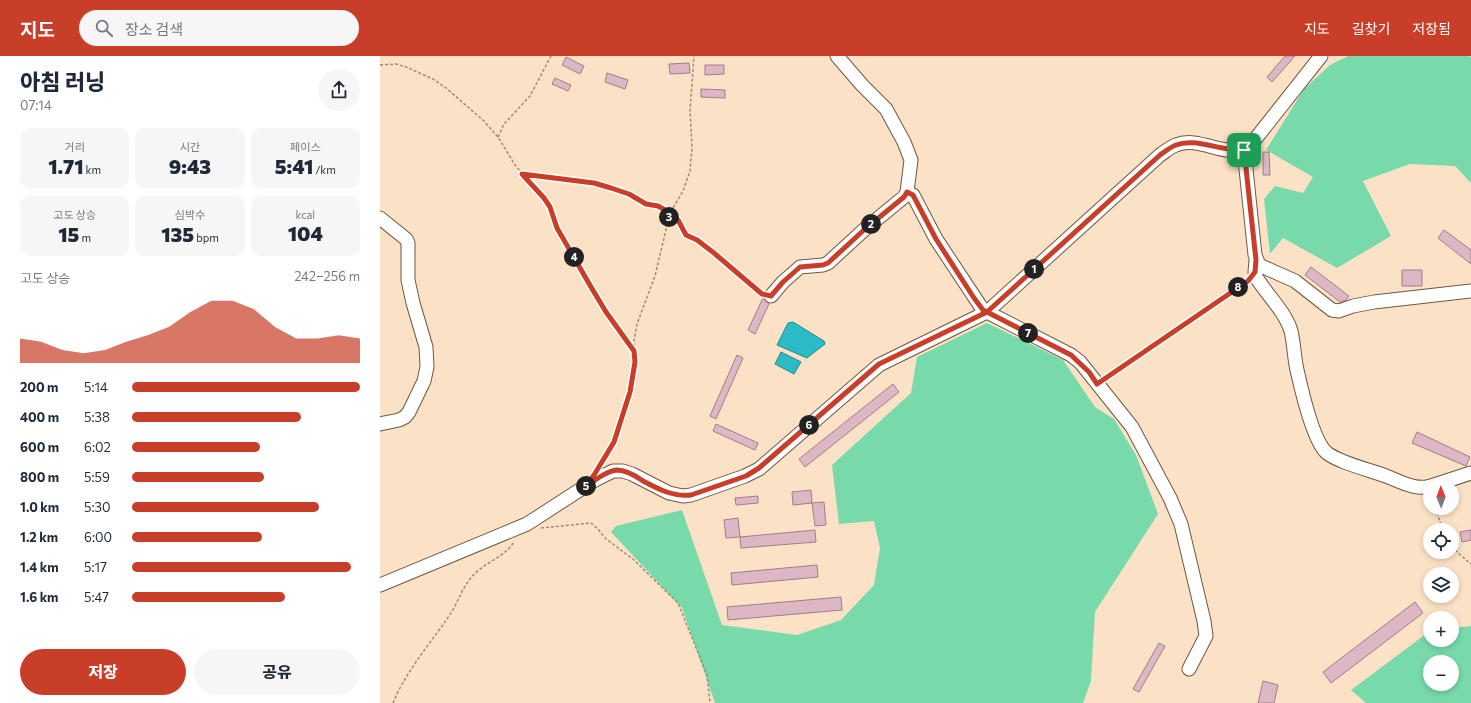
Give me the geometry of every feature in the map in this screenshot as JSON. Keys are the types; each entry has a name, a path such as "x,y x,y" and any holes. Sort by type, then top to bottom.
{"street":[{"path":"771,296 783,282 800,267 823,265 834,259 865,229 904,197 907,192 911,160 891,116 880,102 862,86 837,56"},
{"path":"380,585 522,526 612,471 623,471 669,493 683,496 702,492 746,476 768,461 879,364 987,312 1154,160 1176,144 1189,142 1232,150 1244,150 1249,147 1321,56"},
{"path":"1244,150 1255,266 1262,287 1277,306 1291,331 1297,370 1314,430 1320,444 1327,452 1339,459 1408,484 1423,488"},
{"path":"907,192 913,195 940,246 983,310 1071,355 1089,372 1132,427 1170,498 1181,524 1204,621 1206,636 1189,669"},
{"path":"380,218 406,239 408,243 408,280 428,356 424,381 409,412 399,420 380,424"},
{"path":"1255,266 1259,265 1295,281 1332,310 1339,311 1361,304 1471,291"},
{"path":"1452,479 1471,473"}],"path":[{"path":"498,138 504,124 530,96 551,56"},
{"path":"598,469 614,442 627,407 634,374 634,351 637,324 655,276 670,213 685,186 691,165 692,148 690,110 694,56"},
{"path":"380,65 396,64 406,67 446,88 484,121 498,138 522,174 544,198 550,207 557,228 591,287 606,312 634,351"},
{"path":"522,174 594,183 629,194 646,204 658,206 670,213"},
{"path":"669,217 678,220 686,235 697,240 714,253 762,294 771,296"},
{"path":"1097,384 1248,281 1255,266"},
{"path":"393,703 420,655 450,615 469,580 480,568 504,553 511,546 522,526 534,529 591,524 598,529 605,538 633,559 678,603 707,674 710,703"},
{"path":"1459,555 1471,564"}],"green space":[{"path":"1348,56 1471,57 1471,183 1455,166 1410,164 1363,181 1391,236 1337,268 1283,238 1270,254 1264,199 1275,186 1303,193 1313,177 1266,150 1304,89 1330,65"},
{"path":"987,323 1063,360 1095,407 1114,419 1136,455 1158,514 1095,612 1091,681 1083,703 715,703 682,608 611,532 616,526 682,510 722,625 797,635 841,620 874,585 880,548 874,521 839,524 832,465 911,393 917,357"},
{"path":"1471,626 1471,703 1366,703 1351,690 1423,636 1423,647 1459,647 1459,627"}],"water":[{"path":"793,322 824,341 825,344 807,358 777,345 788,323"},
{"path":"781,352 801,362 794,374 775,364"}],"building":[{"path":"1285,56 1295,56 1272,82 1267,77"},
{"path":"566,57 584,66 580,74 562,65"},
{"path":"689,63 690,73 670,74 669,64"},
{"path":"705,65 724,65 724,74 705,75"},
{"path":"607,73 628,80 625,89 605,82"},
{"path":"555,78 571,85 568,91 552,84"},
{"path":"701,89 725,90 725,98 701,97"},
{"path":"1263,152 1269,152 1270,175 1263,175"},
{"path":"1444,230 1471,250 1471,264 1438,238"},
{"path":"1311,267 1349,296 1346,300 1340,302 1305,275"},
{"path":"1402,270 1422,270 1422,286 1402,286"},
{"path":"763,298 769,304 755,334 748,330"},
{"path":"737,355 743,358 716,419 710,416"},
{"path":"893,384 899,392 805,467 799,459"},
{"path":"716,424 758,443 755,450 713,431"},
{"path":"1417,432 1470,457 1466,466 1412,443"},
{"path":"811,490 812,503 793,505 792,492"},
{"path":"758,496 758,503 736,505 735,498"},
{"path":"824,502 826,525 815,526 812,503"},
{"path":"738,518 740,537 726,538 724,520"},
{"path":"815,530 816,542 741,548 740,537"},
{"path":"1471,530 1471,540 1462,542 1460,532"},
{"path":"817,565 818,577 732,585 731,573"},
{"path":"841,597 842,610 728,620 727,607"},
{"path":"1415,602 1423,613 1331,683 1323,672"},
{"path":"1159,643 1165,646 1139,692 1133,689"},
{"path":"1263,681 1278,685 1274,703 1258,703"}],"route":[{"path":"1244,150 1239,151 1220,149 1189,142 1176,144 1160,155 987,312 983,310 974,298 953,266 936,239 913,195 907,192 904,197 865,229 834,259 823,265 800,267 794,271 771,296 762,294 750,282 714,253 697,240 686,235 678,220 669,217 670,213 658,206 646,204 629,194 594,183 576,182 544,176 522,174 544,198 550,207 552,217 557,228 591,287 606,312 634,351 634,374 627,407 614,442 594,475 584,488 595,480 612,471 618,470 632,474 669,493 683,496 691,495 746,476 768,461 879,364 987,312 1071,355 1089,372 1097,384 1248,281 1255,272 1256,260 1244,150"}]}
